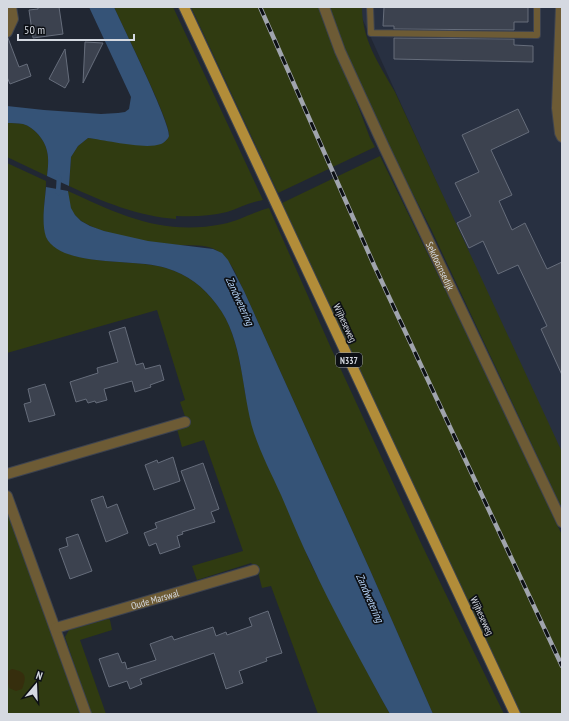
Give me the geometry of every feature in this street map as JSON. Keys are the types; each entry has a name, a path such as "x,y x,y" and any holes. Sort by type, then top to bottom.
{"main road":[{"name":"Wijheseweg","path":"184,7 515,714"}],"street":[{"path":"7,32 13,19 11,7"},
{"name":"Sekdoornsedijk","path":"324,7 340,51 380,141 562,522"},
{"path":"561,7 557,108 560,133 562,137"},
{"path":"7,474 185,422"},
{"path":"7,496 86,714"},
{"name":"Oude Marswal","path":"56,628 254,570"}],"lane":[{"path":"370,7 371,33 537,35 537,7"}],"shaded area":[{"path":"358,7 562,7 562,459 362,18"}],"green space":[{"path":"114,7 173,7 263,200 227,212 202,216 176,216 176,219 148,215 108,203 69,186 71,157 78,146 88,138 161,144 167,140 169,135 168,127 155,94"},
{"path":"191,7 321,7 370,138 375,147 278,193"},
{"path":"328,7 362,7 365,30 372,51 395,92 562,452 562,509 431,229 386,142 332,22"},
{"path":"7,123 27,126 35,131 41,138 48,154 47,176 7,157"},
{"path":"380,156 562,535 562,714 521,714 434,534 282,203"},
{"path":"7,163 46,181 44,223 46,235 53,245 66,253 81,257 153,265 174,271 201,287 212,298 223,313 234,340 248,404 310,562 390,714 318,714 271,586 262,588 257,568 251,563 197,580 192,566 243,551 204,440 182,447 177,429 188,425 180,402 185,400 157,310 7,353"},
{"path":"68,191 106,208 142,221 181,227 201,227 223,224 269,208 331,348 420,541 504,714 433,714 370,570 244,291 225,257 210,247 138,240 93,227 82,221 74,214 70,206"},
{"path":"7,510 80,714 7,714"},
{"path":"108,619 110,620 112,630 80,640 106,714 91,714 65,637 69,630"}],"sand":[{"path":"12,669 23,673 25,678 22,689 16,691 9,688 8,683 8,671"}],"water":[{"path":"89,7 114,7 155,95 168,128 169,136 163,143 154,146 125,144 88,138 78,146 71,157 69,186 47,176 48,157 44,143 38,134 31,128 21,124 7,123 7,106 101,114 125,112 129,109 131,97"},
{"path":"46,187 68,191 71,208 75,215 81,221 90,226 104,231 148,241 213,249 222,253 228,260 244,291 370,570 433,714 390,714 327,597 263,457 250,417 237,350 226,319 217,305 201,287 181,274 166,268 137,263 82,258 66,254 54,247 46,237 44,225"}],"building":[{"path":"38,7 59,7 63,34 33,38 29,10 38,9"},
{"path":"384,7 528,7 528,22 514,22 514,30 394,29 394,26 383,26"},
{"path":"7,38 19,67 27,64 31,76 10,84 7,77"},
{"path":"394,38 514,39 514,45 533,46 533,62 394,59"},
{"path":"85,42 103,43 83,83"},
{"path":"65,49 69,81 65,88 49,79"},
{"path":"518,109 529,132 491,150 512,195 499,201 512,230 525,223 547,269 562,262 562,375 541,329 547,326 518,265 498,274 483,241 469,248 457,223 471,216 455,183 479,172 462,135"},
{"path":"125,327 136,365 143,363 145,369 160,365 164,380 150,385 151,387 135,392 132,381 104,389 107,400 96,403 95,401 88,403 86,399 76,402 70,382 98,373 97,368 118,362 109,332"},
{"path":"45,384 55,415 29,422 24,404 31,402 28,389"},
{"path":"173,457 180,481 154,490 145,465 157,460 158,463"},
{"path":"203,463 219,509 211,512 215,522 182,532 183,534 177,536 180,547 160,554 156,543 149,546 144,533 157,528 155,523 195,509 181,471"},
{"path":"103,496 107,508 117,504 128,533 106,542 91,500"},
{"path":"78,534 92,571 70,579 59,549 68,546 66,538"},
{"path":"268,611 282,653 266,658 267,661 239,671 243,683 226,689 214,653 140,679 142,684 130,689 127,681 109,687 99,659 118,653 122,663 125,662 127,669 156,660 150,644 172,636 174,640 213,627 216,636 226,632 227,635 252,626 249,618"}],"waterway":[{"name":"Zandwetering","path":"58,193 59,177"}],"railway":[{"path":"260,7 374,265 562,666"}]}
